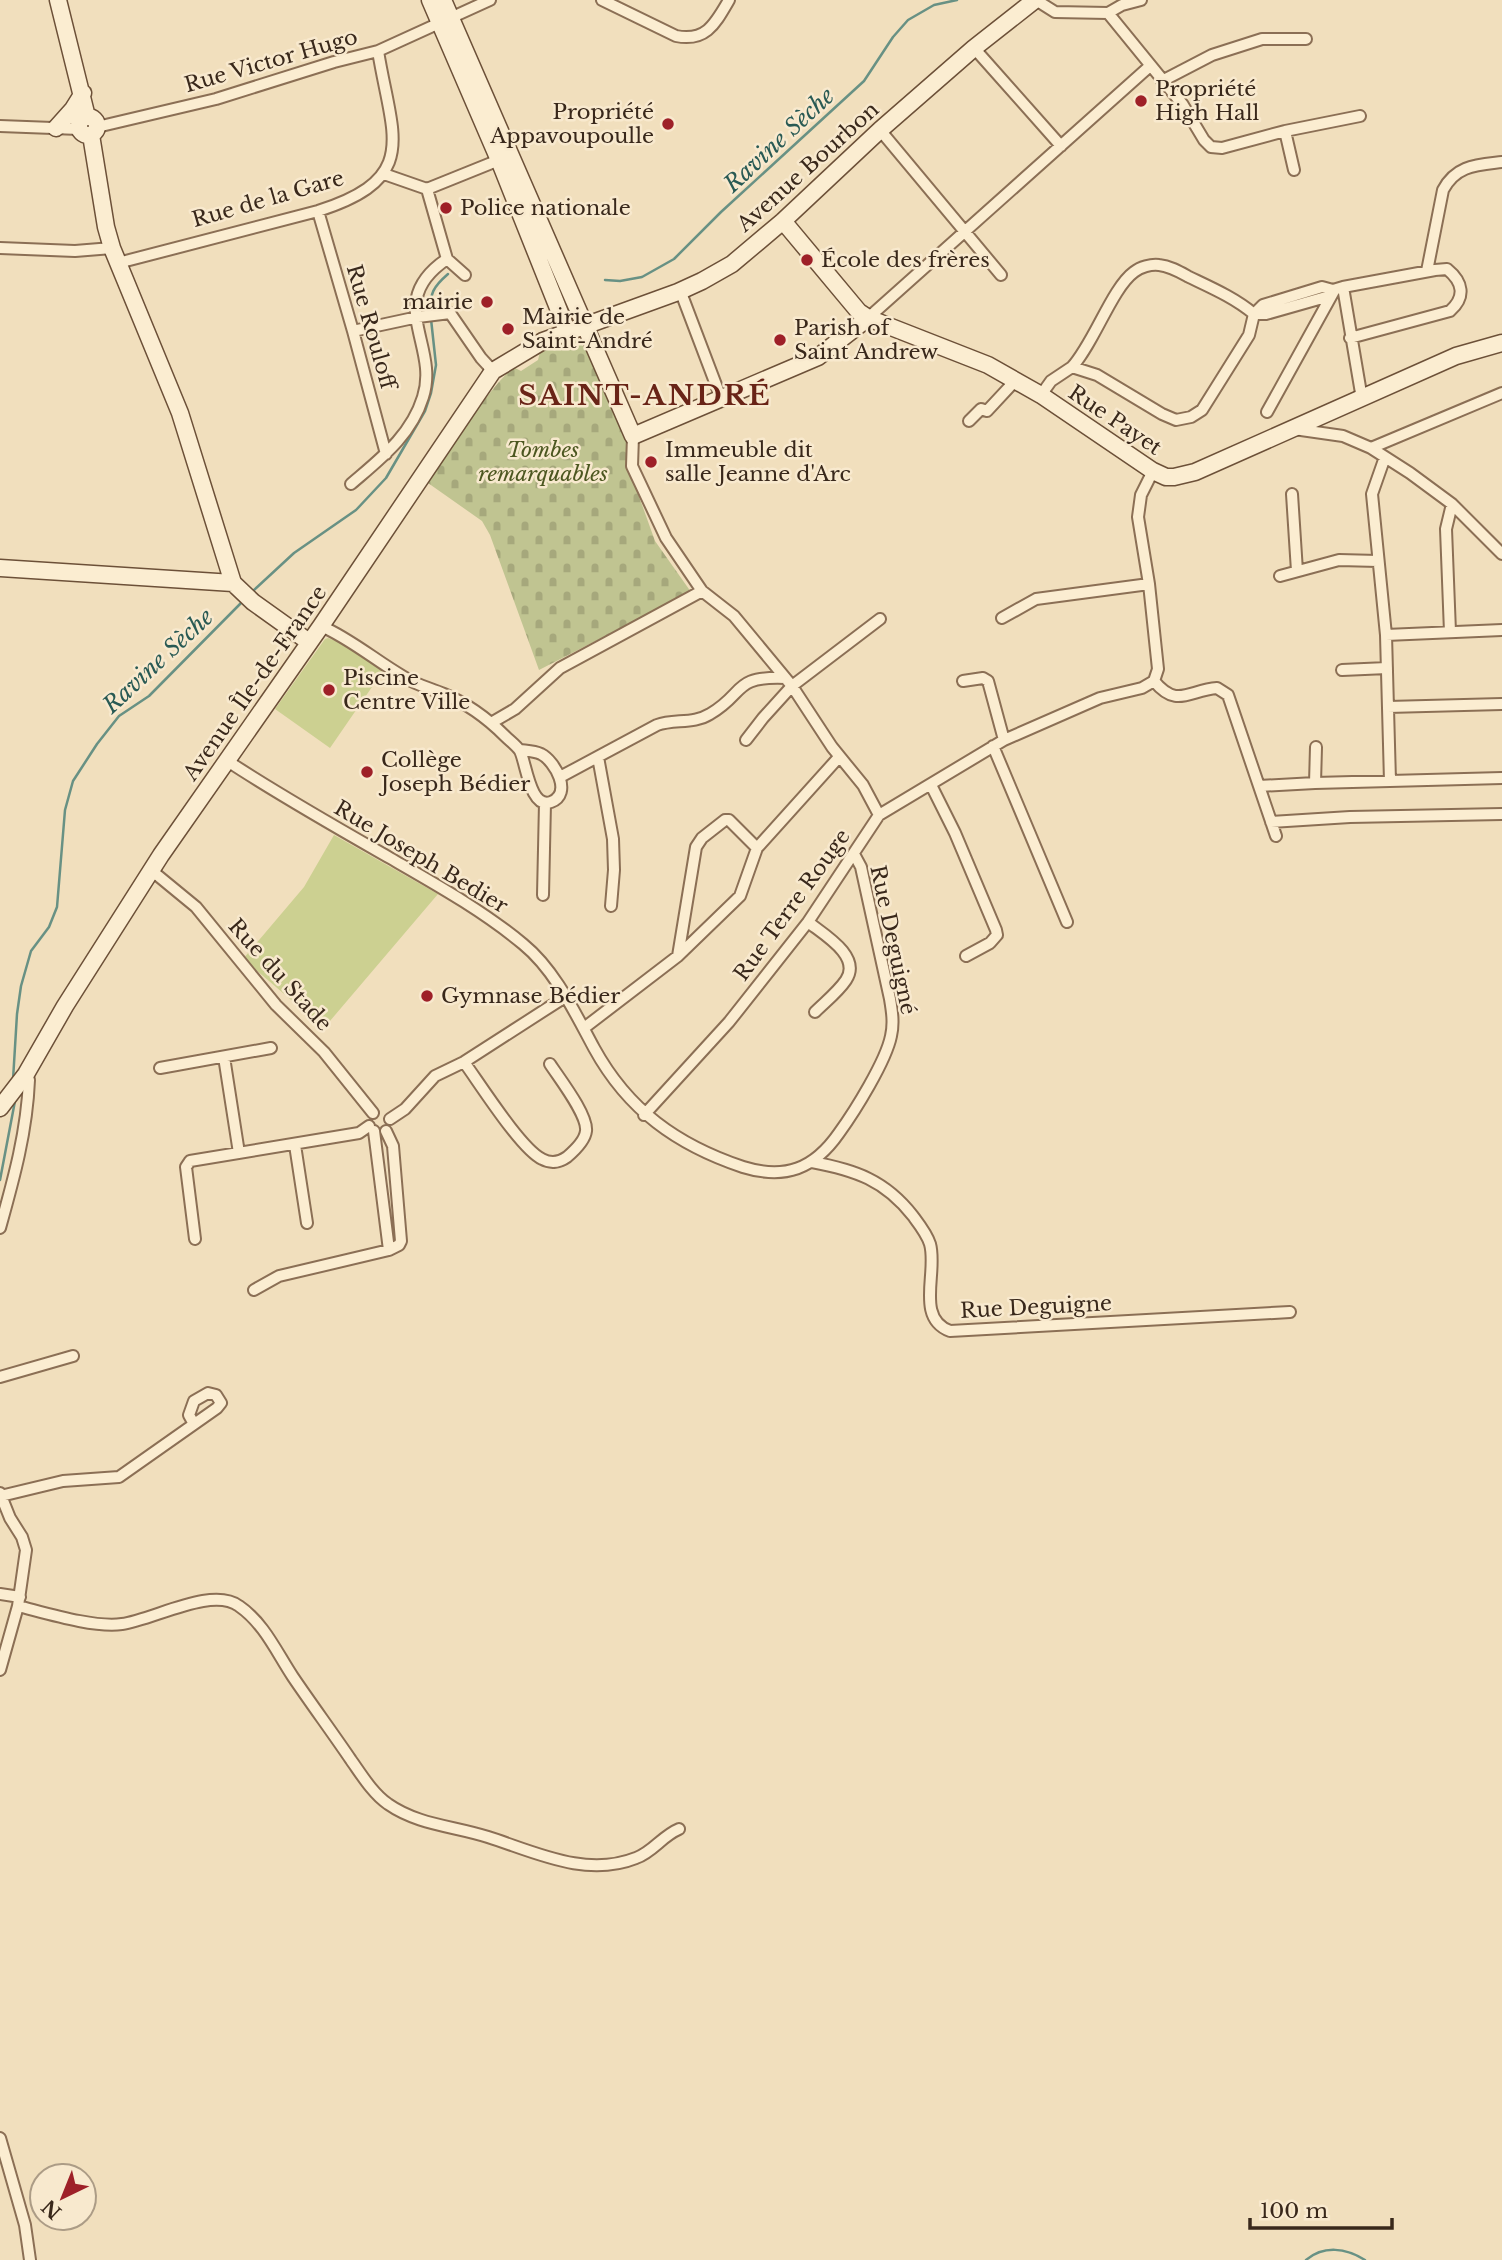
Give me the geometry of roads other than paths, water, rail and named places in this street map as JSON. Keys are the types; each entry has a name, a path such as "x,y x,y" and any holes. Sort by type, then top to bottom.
{"street":[{"path":"58,0 83,93 106,227 180,413 236,587 309,642"},
{"path":"430,0 445,21 633,436 632,466 666,538 702,591 734,616 788,682 839,757 863,785 878,815"},
{"path":"443,0 445,21 568,333"},
{"name":"Rue Victor Hugo","path":"0,126 89,127 216,99 378,51 490,0"},
{"path":"602,0 676,36 688,38 700,37 729,0"},
{"path":"1035,0 1055,12 1108,13 1122,5 1141,0"},
{"name":"Avenue Bourbon","path":"585,327 680,290 732,264 974,48 1035,0"},
{"path":"1108,13 1183,105 1211,147 1222,148 1285,131 1360,116"},
{"path":"1162,81 1212,54 1272,38 1306,38"},
{"path":"974,48 1061,146"},
{"path":"378,51 393,136 391,161 384,174 427,189 499,160"},
{"path":"364,54 380,63"},
{"path":"633,436 818,357 868,318 1150,66"},
{"path":"56,128 73,110 83,93"},
{"path":"880,130 1001,275"},
{"path":"1285,131 1294,170"},
{"path":"1427,271 1443,190 1447,182 1467,167 1502,162"},
{"name":"Rue de la Gare","path":"0,248 115,255 318,211 342,203 367,190 384,174"},
{"path":"427,189 447,259 465,275"},
{"name":"Rue Rouloff","path":"318,211 386,454"},
{"name":"Rue Payet","path":"783,221 853,306 868,318 968,356 1015,381 1041,395 1153,471 1166,477 1195,472 1456,356 1502,343"},
{"path":"351,484 386,454 406,431 424,395 425,363 416,317 420,290 428,273 447,259"},
{"path":"1041,395 1051,381 1072,367 1088,345 1123,284 1135,270 1161,265 1171,267 1220,292 1254,314 1266,314 1326,297 1337,288"},
{"path":"1072,367 1097,375 1176,420 1191,417 1202,410 1249,335 1254,314 1263,305 1322,287 1337,288 1427,271 1447,269 1460,283 1462,295 1453,309 1437,316 1350,338"},
{"path":"1267,412 1337,288"},
{"path":"1337,288 1362,399"},
{"path":"680,290 722,398"},
{"path":"1307,302 1315,307 1320,317"},
{"path":"353,331 416,317 450,313 493,371"},
{"name":"Avenue Île-de-France","path":"3,1105 22,1080 151,870 321,626 493,371 543,341 585,327"},
{"path":"969,421 981,409 987,411 1015,381"},
{"path":"1371,448 1502,393"},
{"path":"1294,429 1343,436 1371,448 1467,516 1502,554"},
{"path":"1385,457 1372,494 1386,635 1390,781"},
{"path":"1153,471 1139,504 1138,517 1149,584 1158,669 1154,681 1163,692 1177,698 1217,688 1228,695 1276,835"},
{"path":"1292,494 1297,572"},
{"path":"1450,632 1446,529 1452,504"},
{"path":"1280,576 1339,560 1378,561"},
{"path":"0,568 236,587"},
{"path":"1002,618 1036,599 1149,584"},
{"path":"491,723 514,709 560,668 702,591"},
{"path":"746,740 788,682 880,619"},
{"path":"321,626 381,661 402,677 456,700 491,723 520,751 535,795 545,803 551,802 557,797 561,786 555,767 541,754 520,751"},
{"path":"1386,635 1502,631"},
{"path":"1342,670 1387,668"},
{"path":"963,681 984,678 988,681 1004,740"},
{"path":"560,778 657,725 674,720 695,720 711,714 744,683 751,680 788,682"},
{"name":"Rue Terre Rouge","path":"644,1115 729,1022 808,922 878,815 931,786 971,758 1004,740 1100,698 1142,688 1154,681"},
{"path":"1388,707 1502,704"},
{"path":"993,746 1067,922"},
{"path":"1315,783 1316,747"},
{"path":"597,757 613,838 611,906"},
{"path":"584,1028 678,956 740,896 757,848 839,757"},
{"name":"Rue Joseph Bedier","path":"226,760 309,812 452,894 524,945 542,964 565,997 620,1088 644,1115"},
{"path":"1259,786 1502,778"},
{"path":"931,786 955,833 996,930 997,935 990,943 965,956"},
{"path":"543,895 545,803"},
{"path":"1271,822 1350,817 1502,814"},
{"path":"678,956 698,843 725,820 729,820 757,848"},
{"name":"Rue Deguigné","path":"644,1115 677,1138 708,1154 757,1171 790,1172 823,1154 840,1133 877,1070 891,1038 892,1021 890,999 861,867 854,854"},
{"name":"Rue du Stade","path":"151,870 197,907 276,1005 324,1052 373,1113"},
{"path":"808,922 834,942 849,962 846,980 815,1012"},
{"path":"390,1119 405,1108 436,1076 464,1062 565,997"},
{"path":"160,1068 271,1048"},
{"path":"223,1057 239,1153"},
{"path":"464,1062 526,1146 543,1160 556,1163 566,1158 583,1140 586,1130 584,1119 551,1064"},
{"path":"0,1228 21,1155 28,1116 29,1080 22,1080"},
{"path":"195,1239 187,1164 194,1160 295,1145 376,1130 390,1126 390,1119 383,1111 373,1113 369,1119 376,1130 393,1146 401,1241 399,1245 389,1250 279,1276 254,1290"},
{"path":"376,1130 389,1250"},
{"path":"295,1145 307,1223"},
{"name":"Rue Deguigne","path":"811,1162 839,1167 871,1178 898,1197 929,1241 933,1263 930,1309 934,1321 941,1328 950,1331 1290,1312"},
{"path":"0,1377 73,1356"},
{"path":"0,1670 19,1602 26,1549 1,1494 63,1481 119,1477 194,1424"},
{"path":"0,1594 68,1619 118,1625 206,1599 237,1604 263,1630 363,1777 386,1803 422,1822 463,1829 562,1861 594,1867 635,1859 649,1852 667,1834 679,1829"},
{"path":"0,2138 25,2225 30,2260"}],"waterway":[{"name":"Ravine Sèche","path":"605,280 620,281 642,277 674,259 721,212 864,81 893,37 908,20 934,5 957,0"},
{"name":"Ravine Sèche","path":"430,313 433,291 448,274"},
{"name":"Ravine Sèche","path":"253,591 294,553 356,510 386,478 425,411 431,393 436,365 431,319"},
{"name":"Ravine Sèche","path":"13,1080 21,986 31,951 49,927 57,907 65,810 73,781 119,716 149,696 243,601"},
{"name":"Ravine Sèche","path":"0,1180 15,1101"},
{"path":"1306,2260 1328,2250 1343,2251 1365,2260"}],"place":[{"name":"Propriété High Hall","path":"1141,101"},
{"name":"Propriété Appavoupoulle","path":"668,124"},
{"name":"Police nationale","path":"446,208"},
{"name":"École des frères","path":"807,260"},
{"name":"mairie","path":"487,302"},
{"name":"Mairie de Saint-André","path":"508,329"},
{"name":"Parish of Saint Andrew","path":"780,340"},
{"name":"Immeuble dit salle Jeanne d'Arc","path":"651,462"},
{"name":"Piscine Centre Ville","path":"329,690"},
{"name":"Collège Joseph Bédier","path":"367,772"},
{"name":"Gymnase Bédier","path":"427,996"}],"district":[{"name":"SAINT-ANDRÉ","path":"645,395"}],"park label":[{"name":"Tombes remarquables","path":"543,462"}]}
